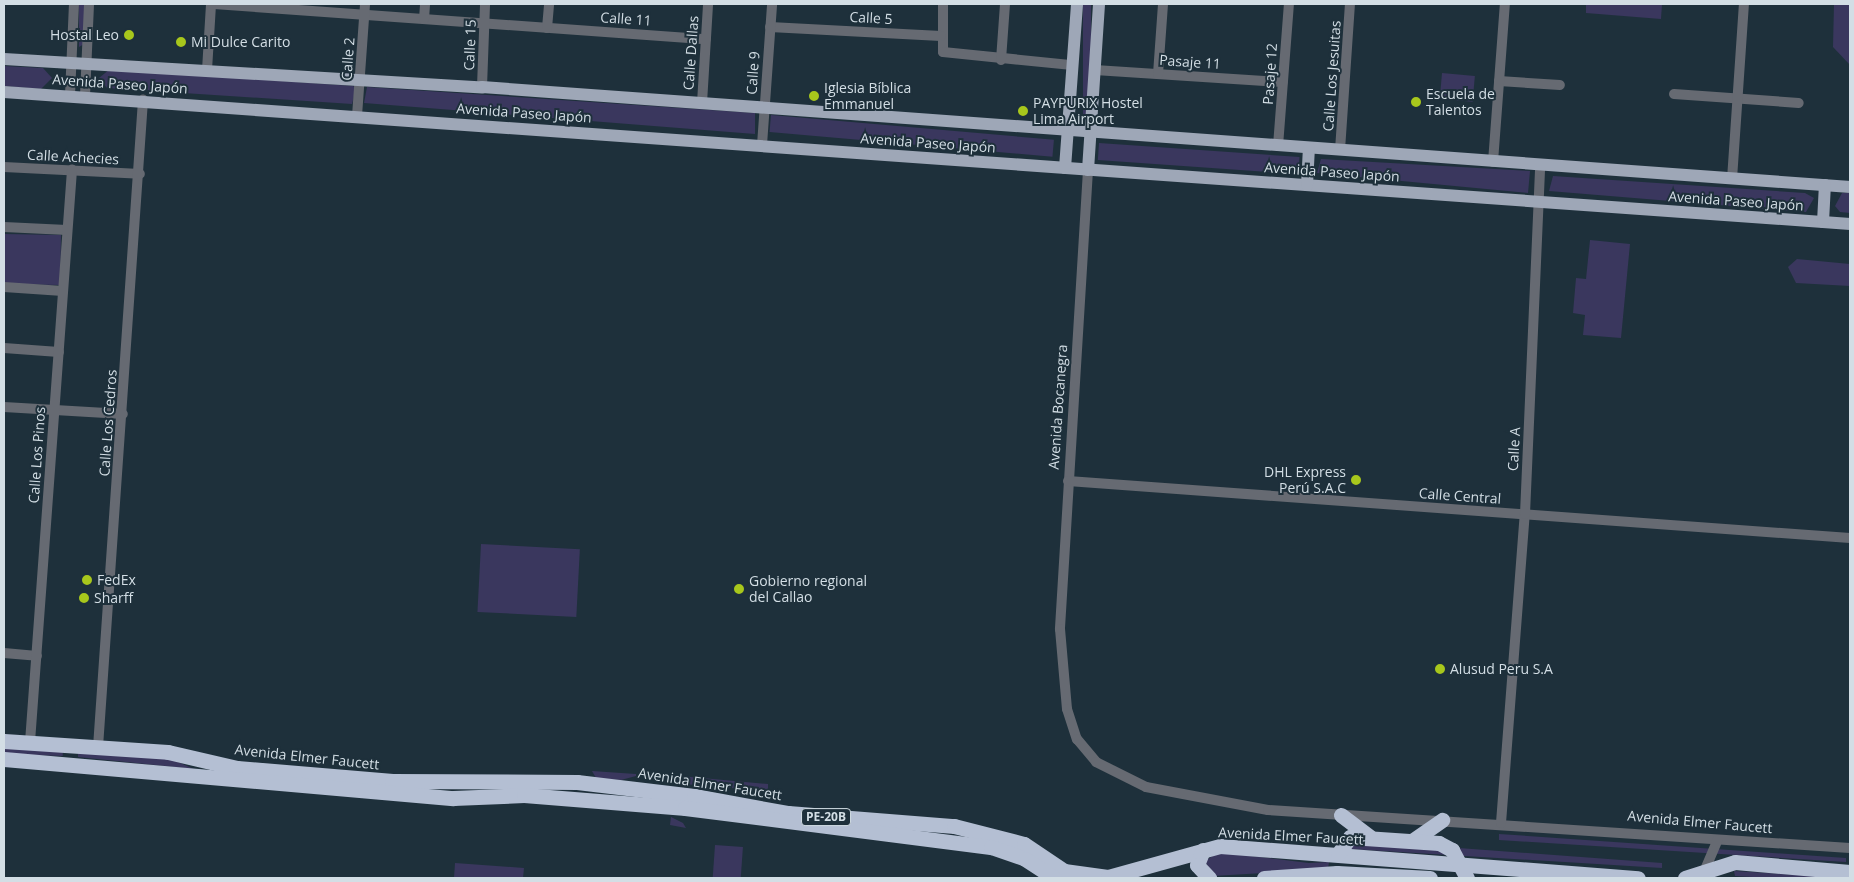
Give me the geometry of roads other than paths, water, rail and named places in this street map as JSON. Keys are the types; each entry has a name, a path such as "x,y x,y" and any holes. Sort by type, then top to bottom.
{"highway":[{"name":"Avenida Elmer Faucett","path":"4,741 168,752 237,768 392,781 577,782 671,792 788,813 954,826 1020,843 1054,867 1083,874 1121,875 1220,846 1338,854 1465,872 1638,878"},
{"path":"69,763 70,745"},
{"name":"Avenida Elmer Faucett","path":"4,759 69,763 444,797 524,795 685,808 787,824 991,847 1025,859 1054,878"},
{"path":"1341,815 1370,837"},
{"path":"1412,841 1442,820"},
{"path":"1338,854 1350,837 1440,843 1452,850 1465,872"},
{"path":"1203,850 1197,865 1209,878"},
{"path":"1721,878 1731,862"},
{"path":"1685,878 1731,862 1850,872"},
{"path":"1264,878 1337,873 1430,878"}],"main road":[{"path":"1065,168 1077,4"},
{"name":"Avenida Bocanegra","path":"1088,170 1099,4"},
{"name":"Avenida Paseo Japón","path":"4,59 482,87 1850,187"},
{"name":"Avenida Paseo Japón","path":"4,92 143,100 1850,224"},
{"path":"1307,185 1309,148"},
{"path":"1823,222 1825,185"}],"street":[{"path":"70,95 74,4"},
{"path":"85,96 89,4"},
{"path":"207,70 213,4"},
{"name":"Calle 11","path":"213,4 365,9 424,19 706,39"},
{"path":"424,19 425,4"},
{"name":"Calle 15","path":"482,87 485,4"},
{"path":"547,28 550,4"},
{"name":"Calle Dallas","path":"702,103 708,4"},
{"name":"Calle 9","path":"762,145 772,4"},
{"path":"943,4 941,47 949,54 1072,65"},
{"path":"1002,60 1005,4"},
{"path":"1158,74 1163,4"},
{"name":"Pasaje 12","path":"1278,146 1289,4"},
{"name":"Calle Los Jesuitas","path":"1340,150 1350,4"},
{"path":"1493,162 1504,4"},
{"path":"1732,178 1744,4"},
{"name":"Calle 2","path":"357,116 365,9"},
{"name":"Calle 5","path":"770,27 941,36"},
{"name":"Pasaje 11","path":"1095,70 1283,82"},
{"path":"1499,82 1560,85"},
{"path":"1674,94 1799,103"},
{"name":"Calle Los Cedros","path":"98,747 140,174 143,100"},
{"name":"Calle A","path":"1500,824 1525,514 1540,165"},
{"name":"Calle Achecies","path":"4,166 140,174"},
{"name":"Calle Los Pinos","path":"30,742 72,170"},
{"name":"Avenida Bocanegra","path":"1088,170 1060,629 1067,709 1084,751 1132,782"},
{"path":"4,227 67,230"},
{"path":"4,287 63,291"},
{"path":"4,348 59,352"},
{"path":"4,407 123,414"},
{"name":"Calle Central","path":"1068,481 1850,538"},
{"path":"4,653 37,656"},
{"name":"Avenida Elmer Faucett","path":"1132,782 1223,805 1717,841 1850,848"},
{"path":"1704,872 1717,841"}],"place":[{"name":"Hostal Leo","path":"129,35"},
{"name":"Mi Dulce Carito","path":"181,42"},
{"name":"Iglesia Bíblica Emmanuel","path":"814,96"},
{"name":"Escuela de Talentos","path":"1416,102"},
{"name":"PAYPURIX Hostel Lima Airport","path":"1023,111"},
{"name":"DHL Express Perú S.A.C","path":"1356,480"},
{"name":"FedEx","path":"87,580"},
{"name":"Gobierno regional del Callao","path":"739,589"},
{"name":"Sharff","path":"84,598"},
{"name":"Alusud Peru S.A","path":"1440,669"}]}
